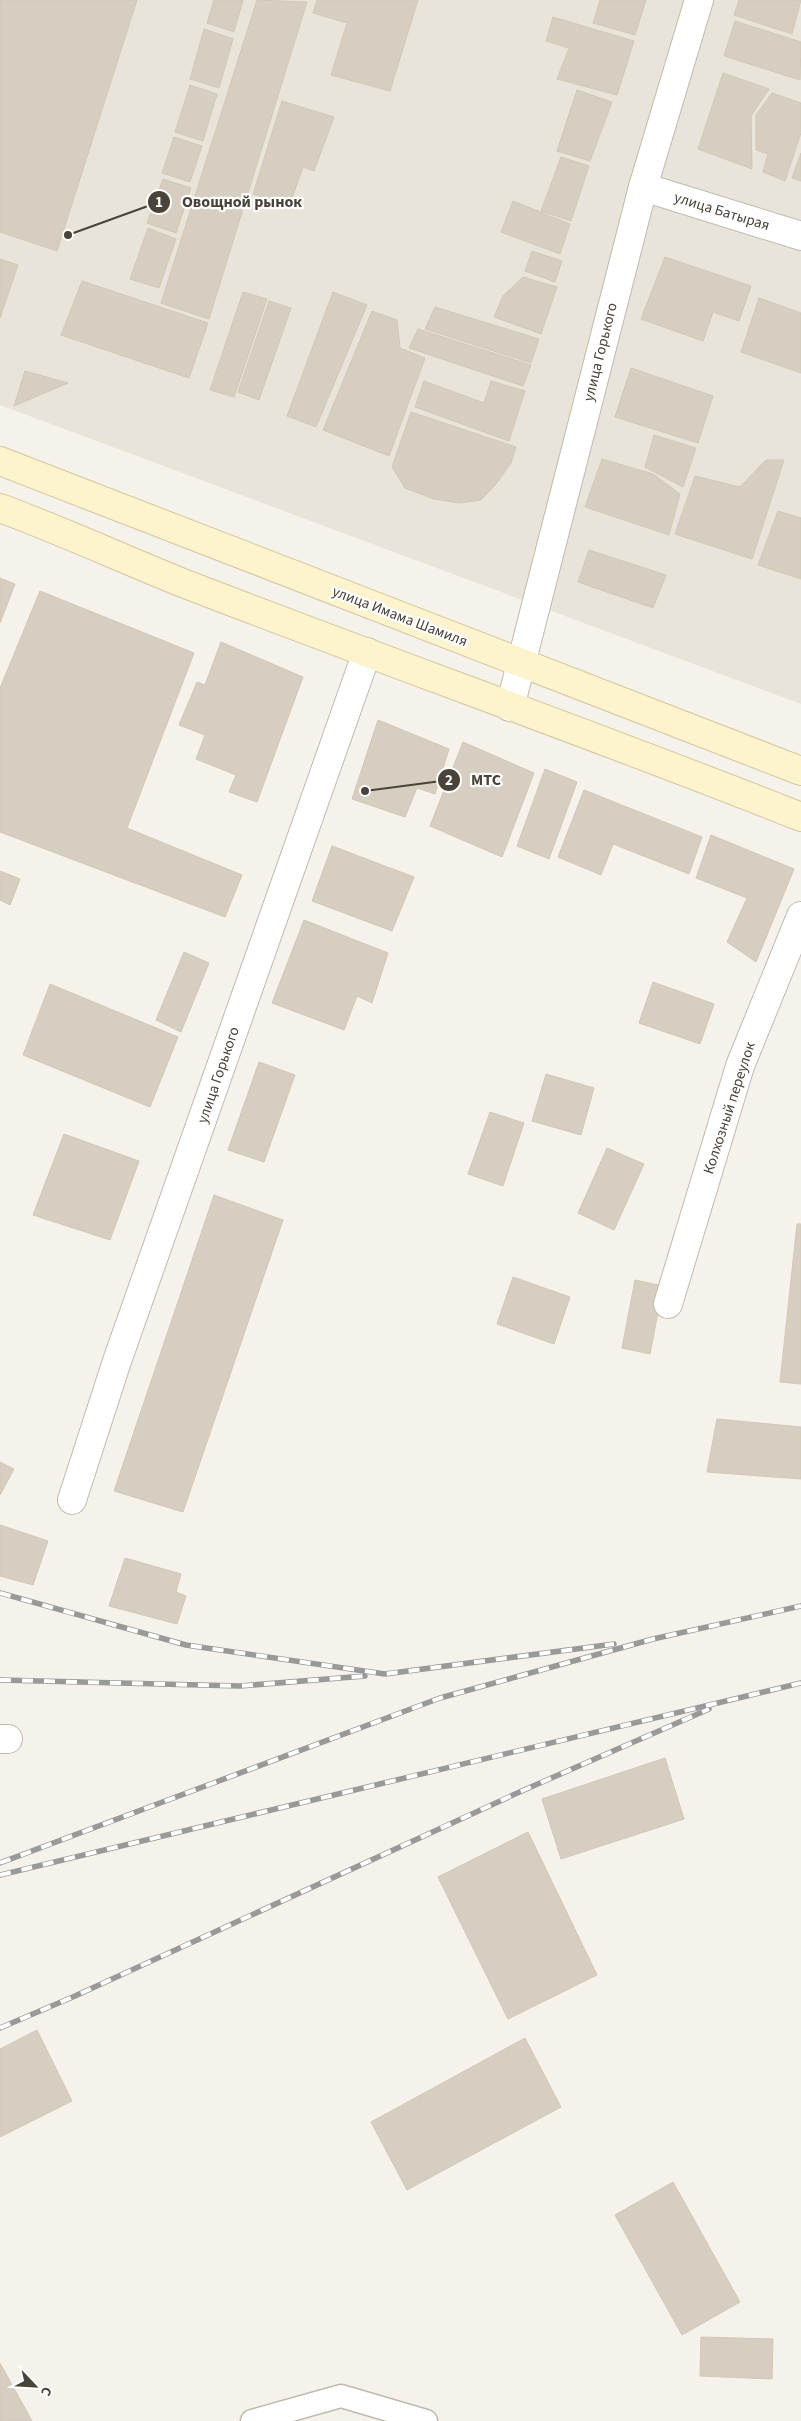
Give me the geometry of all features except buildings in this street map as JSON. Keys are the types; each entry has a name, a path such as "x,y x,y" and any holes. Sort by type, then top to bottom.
{"main road":[{"name":"улица Имама Шамиля","path":"0,461 801,771"},
{"path":"0,508 186,584 510,707 676,767 801,817"}],"street":[{"name":"улица Горького","path":"510,707 643,187 699,0"},
{"name":"улица Батырая","path":"643,187 801,236"},
{"name":"улица Горького","path":"72,1500 117,1361 367,652"},
{"name":"Колхозный переулок","path":"668,1304 740,1066 801,916"}],"lane":[{"path":"252,2421 342,2396 426,2421"}],"shaded area":[{"path":"0,0 801,0 801,704 0,405"}],"railway":[{"path":"0,1593 186,1645 385,1674 614,1644"},
{"path":"0,1863 440,1698 653,1639 801,1606"},
{"path":"0,1680 240,1686 365,1676"},
{"path":"0,1875 801,1683"},
{"path":"0,2028 75,1996 524,1790 709,1709"}],"place":[{"name":"Овощной рынок","path":"68,235"},
{"name":"МТС","path":"365,791"}]}
